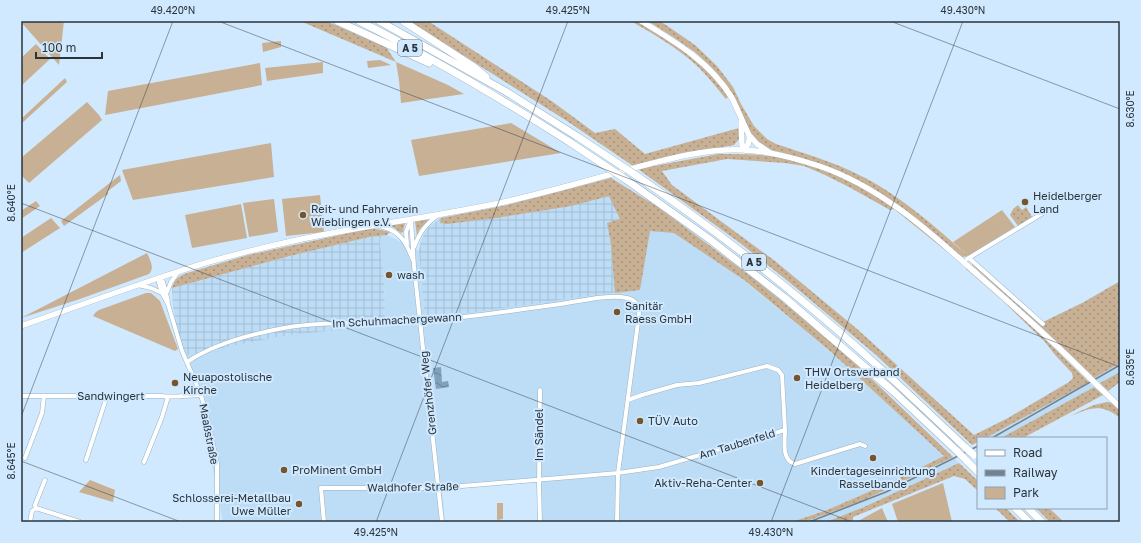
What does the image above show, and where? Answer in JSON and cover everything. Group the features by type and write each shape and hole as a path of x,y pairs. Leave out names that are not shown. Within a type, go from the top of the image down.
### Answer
{"highway":[{"name":"A 5","path":"358,21 461,76 568,141 625,179 708,238 785,298 893,391 977,471"},
{"name":"A 5","path":"379,21 505,92 578,137 634,174 737,249 800,298 893,379 976,457"},
{"name":"A 5","path":"338,22 420,58 445,71 461,76"},
{"path":"405,22 474,68 505,92"},
{"path":"1016,509 1029,522"},
{"path":"1029,509 1042,522"}],"main road":[{"path":"641,21 677,43 708,68 731,98 749,135 757,144 772,154"},
{"path":"740,116 742,128 741,137 744,150"},
{"path":"744,150 748,145 749,135"},
{"path":"728,150 736,146 741,137"},
{"path":"21,326 178,271 282,243 503,202 675,158 728,150 744,150 772,154 830,170 888,201 966,260 1120,407"}],"street":[{"path":"1043,213 966,260 1043,324"},
{"name":"Grenzhöfer Weg","path":"414,247 421,231 438,215"},
{"name":"Grenzhöfer Weg","path":"407,246 406,232 411,219"},
{"name":"Grenzhöfer Weg","path":"411,219 414,263 442,522"},
{"name":"Grenzhöfer Weg","path":"373,225 392,230 401,236 414,263"},
{"path":"138,285 164,293 178,271"},
{"name":"Maaßstraße","path":"159,278 163,282 164,293 187,362 201,395 216,463 217,522"},
{"name":"Im Schuhmachergewann","path":"187,362 206,351 227,343 251,335 284,328 323,324 420,321 485,315 605,298 628,298 635,301 639,307 639,315 628,400"},
{"name":"Am Taubenfeld","path":"618,473 659,467 785,430 782,375 778,370 767,366 699,383 678,384 628,400"},
{"name":"Im Sändel","path":"539,479 540,390"},
{"name":"Sandwingert","path":"21,396 168,397 201,395"},
{"path":"25,458 42,413 44,396"},
{"path":"86,460 108,396"},
{"path":"144,462 162,417 168,397"},
{"path":"617,522 618,473 628,400"},
{"path":"785,430 785,452 787,459 795,464 860,444 865,446"},
{"name":"Waldhofer Straße","path":"324,522 321,488 438,488 618,473"},
{"path":"539,479 540,522"},
{"path":"30,522 32,511 36,508 35,505 44,480"},
{"path":"36,508 80,522"}],"shaded area":[{"path":"611,178 651,205 638,289 425,319 419,251 421,240 426,230 432,224 441,218 503,206"},
{"path":"651,205 830,351 944,456 857,497 827,510 792,522 542,522 540,482 442,490 445,522 223,522 199,394 182,356 289,335 385,321 384,279 380,242 381,236 387,235 419,251 426,319"},
{"path":"381,236 380,242 384,279 385,321 358,328 289,335 182,356 173,307 172,288 290,256 369,237"},
{"path":"1120,363 1120,372 1100,383 1094,378"},
{"path":"1089,382 1094,387 1003,437 988,437"},
{"path":"953,457 959,463 864,507 826,522 804,522 862,501"}],"green space":[{"path":"64,21 59,65 21,22"},
{"path":"300,21 326,21 386,47 396,62"},
{"path":"409,21 428,21 553,102 595,133 615,129 645,154 739,128 739,139 734,145 633,166 567,121"},
{"path":"631,21 638,21 688,54 709,73 728,97 726,99 704,72 688,58"},
{"path":"648,21 659,21 666,25 695,45 717,66 733,87 754,126 767,139 776,144 837,165 886,190 943,233 968,256 962,257 904,210 856,179 822,164 762,146 753,137 713,69 696,53"},
{"path":"281,41 281,47 263,52 262,43"},
{"path":"36,44 50,59 21,86 21,58"},
{"path":"380,60 391,65 368,68 367,61"},
{"path":"323,62 323,73 267,81 265,68"},
{"path":"396,62 448,85 464,94 401,103"},
{"path":"260,63 262,85 105,115 108,91"},
{"path":"65,78 67,82 21,124 21,119"},
{"path":"87,102 102,120 29,183 21,175 21,158"},
{"path":"511,123 561,153 419,176 411,140"},
{"path":"271,143 274,177 133,200 122,170"},
{"path":"718,154 770,156 796,161 845,179 890,205 911,221 951,255 894,209 890,210 849,187 804,166 785,163 727,159 662,171 672,185 775,261 856,328 974,435 1008,418 1069,382 1073,378 1072,373 1045,342 1003,301 966,269 964,264 1010,305 1089,382 988,437 977,437 977,442 972,445 876,355 789,282 740,243 638,169"},
{"path":"120,175 121,181 108,191 108,194 64,226 61,221"},
{"path":"611,178 658,207 753,278 805,320 853,361 953,457 862,501 804,522 792,522 827,510 857,497 944,456 830,351 744,280 674,233 650,231 640,290 615,293 611,244 607,223 620,219 609,196 571,206 496,218 447,224 440,223 441,218 503,206"},
{"name":"Reit- und Fahrverein Wieblingen e.V.","path":"320,195 324,232 286,236 282,199"},
{"path":"274,199 278,232 249,237 243,203"},
{"path":"36,201 40,206 21,219 21,211"},
{"path":"241,204 247,238 192,248 185,215"},
{"path":"1018,205 1022,210 1026,207 1032,217 1018,226 1010,215 1013,209"},
{"path":"1002,210 1015,227 968,256 953,242"},
{"path":"51,218 60,228 21,253 21,238"},
{"path":"427,219 428,221 419,230 417,236 415,221"},
{"path":"405,223 403,232 401,233 393,227 386,226"},
{"path":"367,229 390,232 387,235 369,237 290,256 172,288 177,278 187,273 248,255"},
{"path":"147,253 152,267 149,274 80,299 21,318"},
{"path":"972,263 1043,322 1084,302 1120,281 1120,363 1094,378 1041,327 972,265"},
{"path":"146,293 151,293 160,301 178,349 175,351 93,316 99,310"},
{"path":"1120,372 1120,382 1108,391 1100,383"},
{"path":"1094,387 1103,395 1025,437 1003,437"},
{"path":"1109,402 1120,410 1120,418 1106,410 1094,408 1068,417 1093,406"},
{"path":"959,463 977,480 977,490 965,479 954,476 853,517 853,522 826,522 864,507"},
{"path":"90,480 115,490 113,502 79,492"},
{"path":"943,483 952,522 898,522 892,504"},
{"path":"497,503 503,503 503,519 497,520"},
{"path":"882,508 888,522 858,521"},
{"path":"996,509 1007,509 1020,522 1010,522"},
{"path":"1037,509 1050,509 1064,522 1050,522"}],"water":[{"path":"441,367 442,382 448,381 449,387 436,389 433,368"}],"railway":[{"path":"994,437 1120,365"},
{"path":"809,522 886,492 977,446"}],"place":[{"name":"Heidelberger Land","path":"1025,202"},
{"name":"Reit- und Fahrverein Wieblingen e.V.","path":"303,215"},
{"name":"wash","path":"389,275"},
{"name":"Sanitär Raess GmbH","path":"617,312"},
{"name":"THW Ortsverband Heidelberg","path":"797,378"},
{"name":"Neuapostolische Kirche","path":"175,383"},
{"name":"TÜV Auto","path":"640,421"},
{"name":"Kindertageseinrichtung Rasselbande","path":"873,458"},
{"name":"ProMinent GmbH","path":"284,470"},
{"name":"Aktiv-Reha-Center","path":"760,483"},
{"name":"Schlosserei-Metallbau Uwe Müller","path":"299,504"}]}
